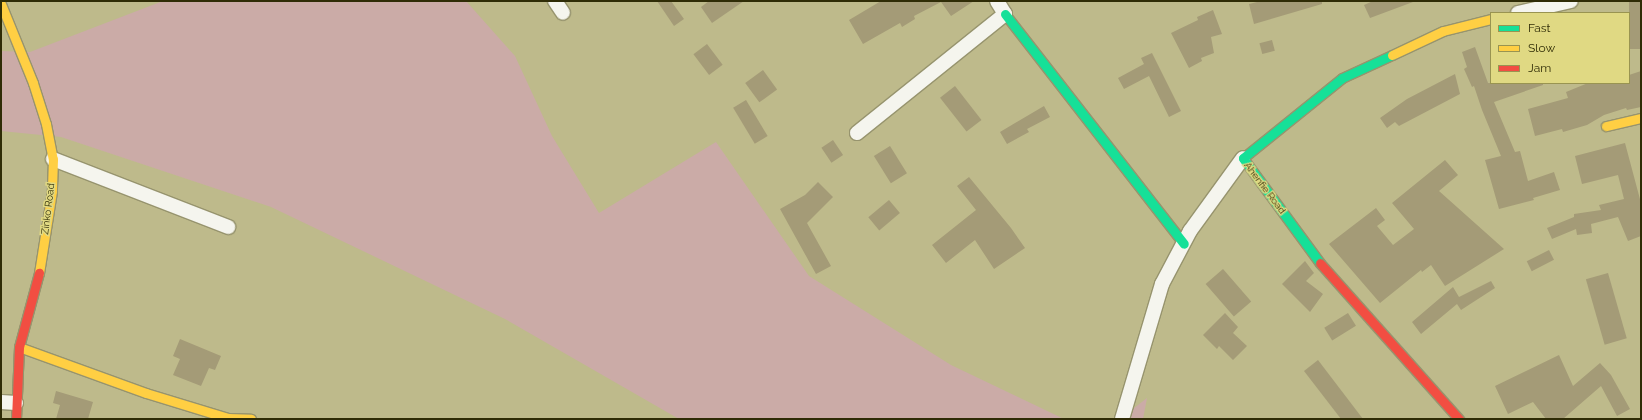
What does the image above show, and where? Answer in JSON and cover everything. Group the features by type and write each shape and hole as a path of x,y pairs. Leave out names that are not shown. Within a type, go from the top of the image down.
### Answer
{"street":[{"path":"555,1 563,13"},
{"path":"997,1 1005,14 1184,244"},
{"path":"1522,12 1571,1"},
{"name":"Zinko Road","path":"1,4 33,83 46,124 53,159 52,191 37,285 19,347 16,419"},
{"path":"857,134 1005,14"},
{"name":"Ahenfie Road","path":"1459,419 1320,264 1242,158 1342,78 1443,31 1490,19"},
{"path":"1606,126 1641,118"},
{"path":"1122,419 1162,284 1190,231 1242,158"},
{"path":"53,159 228,227"},
{"path":"19,347 161,398 228,418 251,419"},
{"path":"1,402 16,403"}],"shaded area":[{"path":"163,1 466,1 515,56 552,136 599,213 716,142 809,276 951,365 1064,419 679,419 505,319 271,207 61,137 1,131 1,51 30,52"},
{"path":"1147,398 1143,419 1120,419"}],"building":[{"path":"657,1 671,1 684,19 674,26"},
{"path":"709,1 744,1 712,23 701,7"},
{"path":"881,1 974,1 951,16 941,2 914,16 915,19 902,27 900,23 863,44 849,20"},
{"path":"1261,1 1322,1 1322,4 1254,24 1249,4"},
{"path":"1373,1 1413,2 1370,18 1364,5"},
{"path":"1629,2 1641,2 1641,49 1630,49"},
{"path":"1213,10 1222,34 1211,37 1214,53 1201,58 1202,61 1189,68 1171,33 1198,20 1197,17"},
{"path":"1272,40 1275,51 1262,54 1259,43"},
{"path":"707,44 723,65 709,75 693,54"},
{"path":"1475,47 1488,83 1490,84 1543,84 1494,102 1515,152 1520,151 1528,181 1554,172 1560,190 1533,198 1534,200 1499,209 1485,160 1501,156 1474,86 1472,87 1464,69 1467,67 1462,52"},
{"path":"1152,53 1181,111 1169,117 1149,76 1124,89 1118,78 1144,64 1141,58"},
{"path":"763,70 777,89 759,102 745,83"},
{"path":"1641,71 1641,107 1627,110 1626,108 1604,115 1587,125 1563,132 1562,129 1535,136 1528,109 1568,98 1566,92 1586,84 1630,84 1630,75"},
{"path":"1455,74 1460,94 1399,126 1395,122 1387,128 1380,118 1407,99"},
{"path":"955,86 981,120 967,132 940,98"},
{"path":"746,100 768,136 755,144 733,108"},
{"path":"1044,106 1050,117 1027,129 1029,132 1007,144 1000,132"},
{"path":"833,140 843,155 831,163 821,148"},
{"path":"1625,143 1641,203 1641,236 1628,241 1618,217 1591,224 1592,233 1577,235 1576,229 1552,239 1547,228 1574,217 1574,214 1601,210 1599,205 1624,199 1618,175 1582,184 1575,156"},
{"path":"890,146 907,173 891,183 874,156"},
{"path":"1445,160 1458,175 1439,191 1504,249 1445,286 1431,265 1422,272 1421,270 1380,303 1329,244 1376,208 1385,220 1377,226 1393,245 1414,229 1392,203"},
{"path":"969,177 1011,228 1025,248 994,269 975,240 946,263 932,245 976,210 957,186"},
{"path":"818,182 833,197 807,223 831,266 816,274 780,209 805,195"},
{"path":"889,200 900,213 879,230 868,217"},
{"path":"1549,250 1554,260 1532,271 1527,261"},
{"path":"1305,261 1314,273 1306,281 1323,294 1310,312 1282,284"},
{"path":"1223,269 1251,301 1234,317 1206,284"},
{"path":"1608,273 1627,338 1605,345 1586,279"},
{"path":"1491,281 1495,288 1461,310 1457,304 1421,334 1412,322 1453,287 1459,297"},
{"path":"1225,313 1238,327 1233,333 1247,346 1233,360 1219,346 1217,349 1203,335"},
{"path":"1348,313 1356,326 1332,341 1324,328"},
{"path":"180,339 221,356 215,370 209,368 201,386 173,375 180,359 173,356"},
{"path":"1559,355 1573,386 1600,363 1611,375 1630,409 1617,416 1601,386 1563,419 1546,419 1533,402 1508,414 1495,386"},
{"path":"1318,360 1363,419 1341,419 1304,371"},
{"path":"56,391 93,402 88,419 56,419 60,405 53,403"}],"traffic: fast":[{"path":"1005,14 1184,244"},
{"path":"1320,263 1243,158 1342,78 1392,55"}],"traffic: slow":[{"path":"1,4 33,83 46,124 53,159 52,191 39,273"},
{"path":"1392,55 1443,31 1490,19"},
{"path":"1606,126 1641,118"},
{"path":"19,347 146,393 228,418 251,419"}],"traffic: jam":[{"path":"1320,263 1459,419"},
{"path":"16,419 19,347 39,273"}]}
